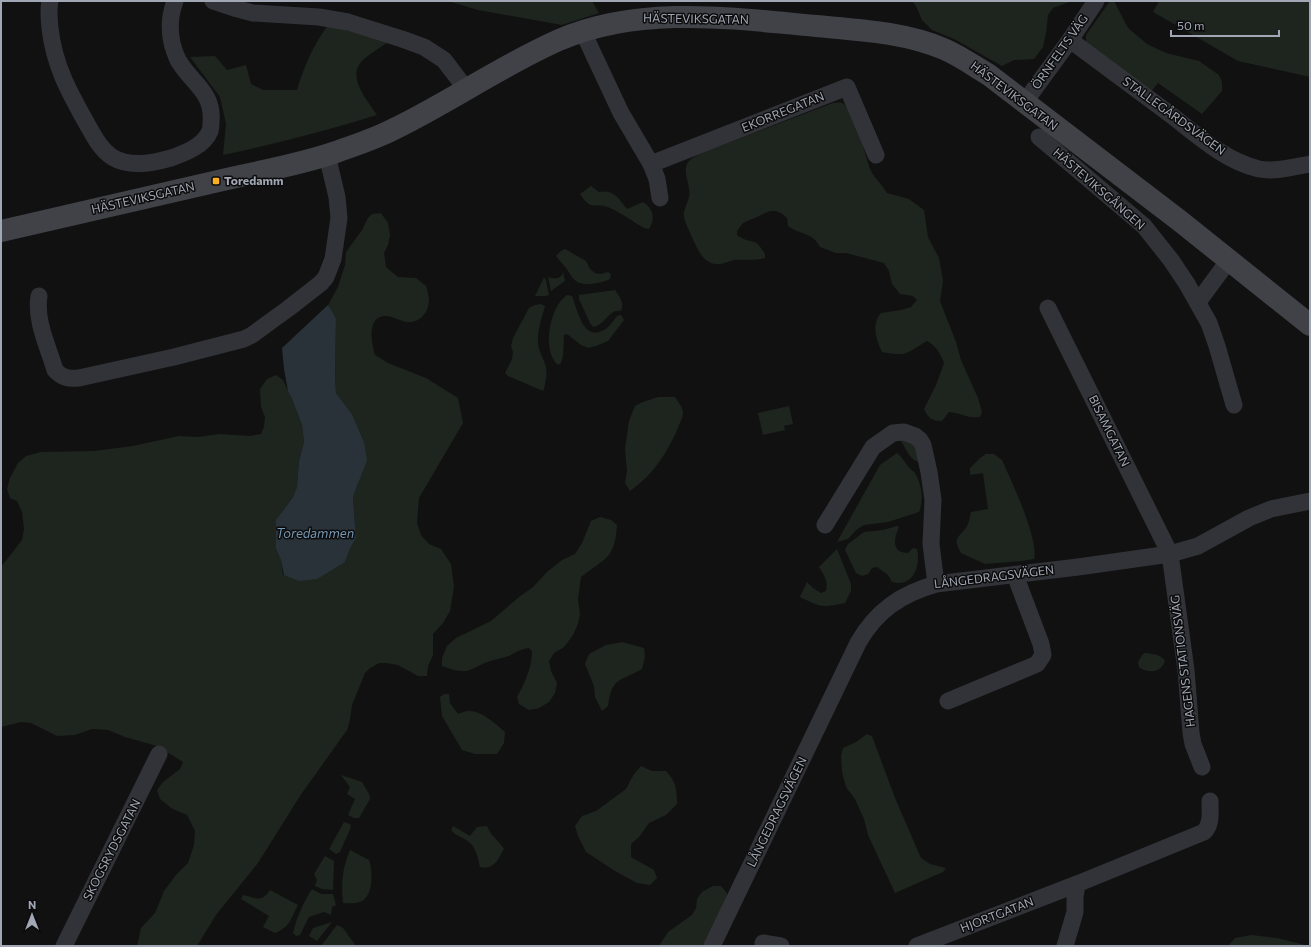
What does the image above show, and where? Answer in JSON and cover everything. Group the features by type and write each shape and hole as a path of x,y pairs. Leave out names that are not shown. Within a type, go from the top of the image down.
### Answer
{"street":[{"path":"50,1 48,11 53,51 63,80 101,149 113,158 131,164 155,162 178,156 192,149 204,140 210,130 212,115 209,101 178,59 169,31 171,12 175,1"},
{"path":"214,1 252,12 319,17 348,22 402,39 424,47 444,60 466,89"},
{"name":"ÖRNFELTS VÄG","path":"1024,103 1070,40 1096,1"},
{"name":"HÄSTEVIKSGATAN","path":"1,231 327,155 393,130 466,89 559,40 612,24 637,19 662,17 695,17 790,23 869,31 900,36 943,48 967,60 989,75 1180,221 1310,325"},
{"path":"583,32 621,113 651,164 660,198"},
{"name":"STALLEGÅRDSVÄGEN","path":"1070,40 1214,147 1230,157 1260,169 1280,169 1310,164"},
{"name":"EKORREGATAN","path":"651,164 847,87 876,155"},
{"name":"HÄSTEVIKSGÅNGEN","path":"1039,137 1144,226 1171,260 1198,302 1209,323 1234,405"},
{"path":"39,296 38,307 40,323 55,370 59,375 65,378 79,378 174,357 244,339 252,335 288,308 321,283 326,277 333,259 338,218 337,197 327,155"},
{"path":"1198,302 1229,260"},
{"name":"BISAMGATAN","path":"1048,308 1170,554"},
{"path":"825,525 873,447 893,433 904,432 915,436 923,445 933,500 931,544 936,584"},
{"name":"LÅNGEDRAGSVÄGEN","path":"712,946 865,630 890,604 920,588 936,584 1170,554 1198,546 1249,518 1271,509 1310,501"},
{"name":"HAGENS STATIONSVÄG","path":"1170,554 1186,670 1191,733 1193,744 1202,767"},
{"path":"948,701 1037,664 1043,655 1041,644 1015,575"},
{"name":"SKOGSRYDSGATAN","path":"64,946 159,754"},
{"path":"1066,946 1075,912 1077,884 1204,832 1209,824 1211,815 1210,801"},
{"name":"HJORTGATAN","path":"917,946 1077,884"},
{"path":"763,943 781,946"}],"shaded area":[{"path":"448,1 592,1 599,13 562,25 478,10"},
{"path":"912,1 1072,1 1053,8 1048,15 1043,47 1034,59 1014,60 1002,66 954,39 932,30 922,20 916,6"},
{"path":"1110,1 1114,1 1128,28 1147,44 1166,53 1199,61 1219,75 1222,82 1222,91 1202,114 1158,83 1149,94 1086,42 1086,35"},
{"path":"1159,1 1310,1 1310,77 1238,61 1153,12"},
{"path":"328,25 388,42 362,61 356,74 360,89 377,115 300,137 223,155 226,124 220,97 190,57 215,56 227,70 246,65 251,84 263,90 297,90 310,56"},
{"path":"833,103 842,103 847,107 855,123 871,171 887,193 909,199 924,210 928,237 939,258 943,281 940,301 956,342 961,360 978,398 982,412 980,417 972,417 949,412 942,421 939,421 933,420 927,415 924,409 936,385 944,363 938,350 927,341 902,354 882,352 875,327 878,317 881,313 911,307 917,300 913,296 900,294 892,284 889,271 884,263 846,253 836,253 820,247 810,236 788,226 787,218 776,211 770,211 743,223 737,231 737,235 758,245 765,254 765,258 753,260 734,260 718,264 711,263 703,257 695,244 684,218 684,210 689,197 686,167 691,159 704,152"},
{"path":"591,186 599,192 604,191 612,193 627,209 643,202 646,204 651,211 653,218 649,229 644,228 610,208 591,205 588,203 580,194"},
{"path":"381,213 388,223 390,235 388,245 384,253 386,267 398,277 416,278 426,286 429,301 425,313 416,321 407,322 393,317 384,316 375,321 372,326 372,338 375,355 388,363 426,378 458,398 463,423 419,498 417,523 421,535 429,544 441,549 451,564 454,587 450,611 443,623 433,634 433,655 428,666 427,676 418,676 398,665 386,663 379,663 365,673 352,705 347,730 300,796 258,863 216,915 197,946 137,946 141,928 155,913 164,891 176,875 188,863 194,845 195,831 187,815 171,808 160,799 157,790 163,782 180,769 183,762 157,746 125,737 108,730 92,729 75,735 57,736 31,723 21,722 1,727 1,567 22,540 24,529 22,512 17,501 10,498 7,489 10,478 18,463 26,456 41,452 94,451 133,446 179,436 198,437 220,434 250,436 261,434 264,427 265,417 261,407 260,389 267,379 276,375 283,380 292,399 302,425 304,442 299,461 297,487 293,497 281,513 276,549 281,560 283,575 345,562 356,538 353,497 359,482 364,442 352,414 336,393 336,318 328,305 338,287 345,265 346,252 362,230 368,218 372,214"},
{"path":"565,249 586,261 590,269 595,273 601,274 608,272 611,274 610,279 598,283 588,284 579,283 576,281 556,256"},
{"path":"563,272 565,281 551,291 548,277 559,278"},
{"path":"544,277 549,295 535,296"},
{"path":"615,290 622,302 621,311 613,312 597,326 593,327 579,299 579,295"},
{"path":"567,295 572,296 578,314 584,326 588,330 599,332 604,330 617,316 621,315 624,320 608,341 588,348 581,345 567,334 564,335 563,356 561,363 558,365 553,358 550,349 550,328 556,308"},
{"path":"541,304 545,306 539,329 538,343 547,373 543,391 508,376 505,373 512,359 513,352 511,346 513,338 529,308"},
{"path":"658,397 675,397 682,409 682,417 674,437 664,455 646,478 630,491 625,483 627,471 625,449 629,421 635,406"},
{"path":"789,406 793,424 784,426 785,430 763,435 758,413"},
{"path":"901,439 914,443 921,462 914,460 911,457"},
{"path":"897,453 914,472 919,481 922,497 919,512 888,522 864,525 856,530 848,539 837,542 880,465"},
{"path":"986,454 994,454 1002,460 1028,524 1032,538 1034,559 985,564 961,553 957,544 957,539 966,528 971,512 988,509 983,473 970,475 970,468"},
{"path":"600,517 611,520 617,525 614,545 607,557 581,577 578,599 580,614 578,624 573,635 564,647 554,653 549,661 551,671 557,683 555,693 549,702 539,708 529,710 519,704 517,697 531,663 532,651 529,648 509,656 490,661 467,671 458,671 442,666 442,658 447,646 456,638 491,621 533,587 547,572 562,560 575,554 582,543 591,521"},
{"path":"897,526 899,527 895,540 896,548 908,553 913,548 917,549 918,562 914,574 910,579 899,583 892,582 888,575 877,567 872,568 868,574 862,576 856,573 845,550 848,544 864,532 883,530"},
{"path":"837,549 851,584 851,591 845,603 831,606 821,606 800,597 807,582 821,593 826,591 826,579 819,567"},
{"path":"622,642 644,648 645,657 642,669 622,679 614,685 608,706 602,711 595,697 594,686 585,664 589,654 606,645"},
{"path":"1145,653 1161,657 1165,661 1161,668 1154,671 1146,671 1139,667 1138,662"},
{"path":"444,694 449,694 450,703 458,714 473,711 488,718 505,732 504,743 497,754 475,754 462,750 442,716 440,697"},
{"path":"867,734 872,736 895,798 921,858 930,864 946,868 943,872 895,893 868,835 864,819 855,799 846,787 842,772 841,756 843,748 856,742"},
{"path":"641,766 652,771 666,771 674,782 677,794 677,804 666,815 649,823 639,837 631,844 631,857 654,870 657,878 650,885 637,883 586,852 575,826 582,816 596,811 626,789 634,774"},
{"path":"341,775 362,782 369,794 370,799 359,818 354,818 348,815 355,799 347,794 350,787"},
{"path":"344,822 350,824 351,827 340,852 336,854 329,849"},
{"path":"453,826 470,836 477,827 487,826 504,849 495,863 489,867 480,867 473,846 471,843 451,830"},
{"path":"350,850 369,860 372,877 370,890 364,900 356,903 343,903 343,876"},
{"path":"325,856 334,861 333,890 322,889 315,886 317,880 314,874"},
{"path":"713,886 721,886 727,893 727,900 706,946 659,946 668,932 692,915 696,908 697,899 702,892"},
{"path":"312,889 321,894 333,894 336,905 332,907 331,915 324,912 309,917 300,935 296,936 293,933 296,921"},
{"path":"270,890 298,905 287,925 275,933 263,927 269,916 241,899 243,895 261,898 264,897"},
{"path":"332,922 317,941 309,936 313,928"},
{"path":"337,925 343,928 356,946 321,946"},
{"path":"1252,935 1277,938 1309,946 1228,946 1235,938"}],"water":[{"name":"Toredammen","path":"328,305 336,318 336,393 352,414 364,442 367,460 353,497 356,538 345,562 317,579 299,581 284,575 281,560 276,549 276,520 293,497 297,487 299,461 304,442 302,425 288,391 282,348"}],"place":[{"name":"Toredamm","path":"216,181"}]}
